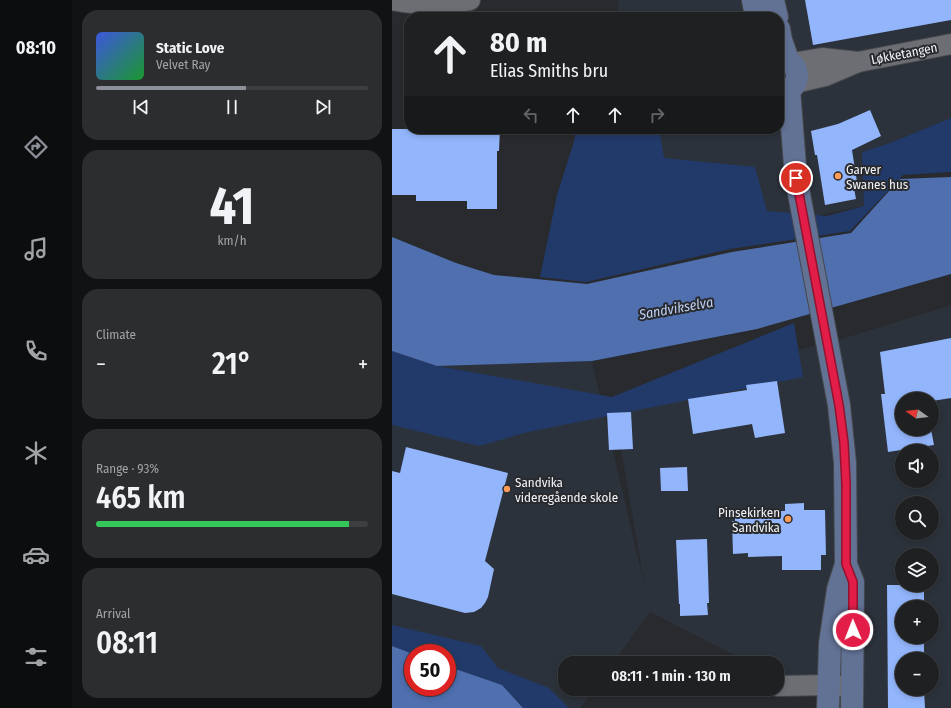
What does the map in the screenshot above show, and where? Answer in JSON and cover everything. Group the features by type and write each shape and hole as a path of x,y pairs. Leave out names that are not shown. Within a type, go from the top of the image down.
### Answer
{"main road":[{"path":"752,0 755,12"},
{"path":"774,0 776,12"},
{"path":"784,57 787,74 796,178 831,362 844,443 846,484 846,564 838,589 832,627 830,643 828,708"},
{"path":"780,134 796,178"},
{"path":"846,564 853,582 852,708"}],"street":[{"path":"392,0 431,5 455,4 470,0"},
{"name":"Løkketangen","path":"787,74 825,76 858,62 951,44"},
{"path":"784,686 829,685 852,687"}],"shaded area":[{"path":"618,0 951,0 951,118 890,143 862,152 864,206 830,213 632,269 625,134 784,134 784,12 619,12"},
{"path":"951,118 951,172 903,175 850,231 730,249 586,282 540,277 557,195 575,138 575,134 660,134 664,158 755,167 767,211 827,216 864,206 862,152 890,143"},
{"path":"951,305 951,708 838,708 784,681 784,656 736,656 650,612 618,656 558,656 558,696 589,696 580,708 523,708 502,685 456,669 456,644 404,644 404,651 392,646 392,351 437,366 592,361 645,588 612,397 845,338"},
{"path":"794,323 803,377 528,432 479,446 392,425 392,351 437,366 612,397"},
{"path":"392,625 481,646 498,668 549,688 569,708 523,708 502,685 456,669 456,644 404,644 404,651 392,646"}],"water":[{"name":"Sandvikselva","path":"951,177 951,274 757,329 592,361 437,366 392,351 392,237 456,263 494,275 587,284 732,252 851,233 900,179"},
{"path":"392,646 404,651 404,696 456,696 456,669 502,685 523,708 392,708"}],"building":[{"path":"805,0 951,0 951,20 813,45"},
{"path":"870,110 881,136 852,150 857,182 853,183 856,199 825,205 817,155 815,155 811,131 838,124"},
{"path":"392,129 404,129 404,134 500,134 499,151 497,151 497,209 467,209 467,201 416,201 416,195 392,195"},
{"path":"951,338 951,398 939,400 939,392 895,392 895,436 932,436 934,444 895,444 895,451 888,452 881,394 885,394 880,352"},
{"path":"777,381 785,433 755,438 752,424 693,434 688,399 747,390 746,385"},
{"path":"631,412 633,449 609,450 607,413"},
{"path":"406,447 508,473 485,561 494,569 488,597 481,608 474,612 465,613 392,594 392,471 400,473"},
{"path":"687,467 688,491 661,491 660,468"},
{"path":"804,503 804,510 825,510 826,555 821,555 821,570 782,570 782,556 748,557 748,553 733,554 732,521 735,521 735,514 747,514 747,511 785,511 785,504"},
{"path":"707,539 708,615 680,616 676,540"},
{"path":"887,585 895,585 895,592 924,592 924,600 895,600 895,644 924,644 924,652 895,652 895,696 924,696 925,708 888,708"}],"place":[{"name":"Garver Swanes hus","path":"838,176"},
{"name":"Sandvika videregående skole","path":"507,489"},
{"name":"Pinsekirken Sandvika","path":"788,519"}],"route":[{"path":"796,178 839,405 844,443 846,484 846,564 853,582 853,630"}]}
